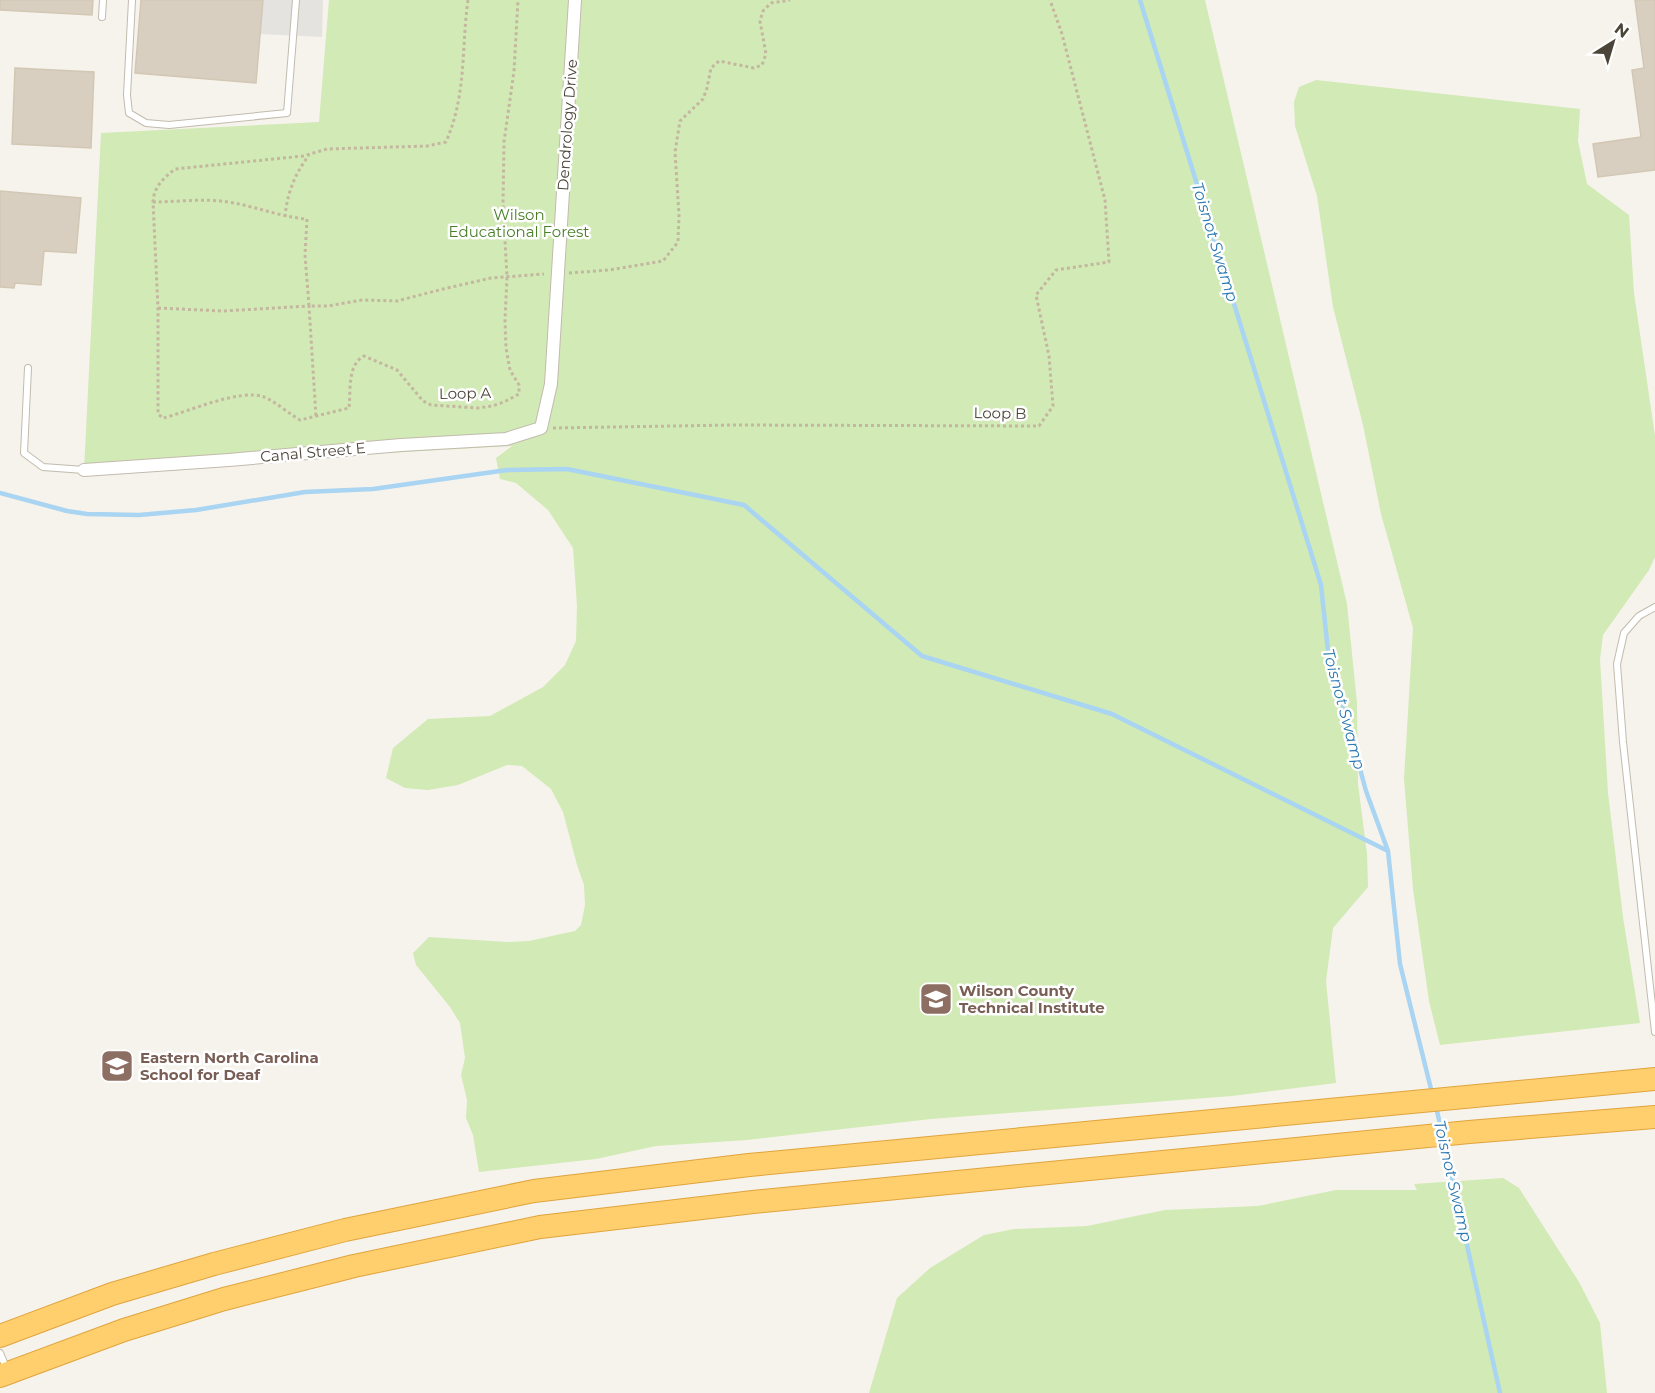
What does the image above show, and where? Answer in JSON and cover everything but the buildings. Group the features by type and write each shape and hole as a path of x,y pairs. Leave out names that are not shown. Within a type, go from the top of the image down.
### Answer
{"highway":[{"path":"0,1336 112,1294 214,1264 345,1230 534,1191 749,1165 1289,1116 1462,1096 1655,1079"},
{"path":"3,1367 224,1299 354,1266 540,1227 753,1202 1469,1132 1655,1117"}],"street":[{"name":"Dendrology Drive","path":"541,428 550,384 575,0"},
{"name":"Canal Street E","path":"84,470 229,460 401,444 506,439 541,428"}],"lane":[{"path":"102,17 103,0"},
{"path":"132,0 127,95 129,112 146,123 169,125 287,113 296,0"},
{"path":"28,368 24,453 43,467 84,470"},
{"path":"1655,607 1639,616 1624,633 1617,664 1623,742 1655,1032"}],"path":[{"name":"Loop A","path":"468,0 462,79 456,119 446,142 427,146 327,149 310,154 175,169 161,180 153,192 153,202 158,308 158,414 163,418 233,397 264,396 300,420 349,408 352,370 356,360 364,356 397,370 423,401 432,405 478,408 504,402 519,394 519,386 510,370 506,348 507,277 503,204 504,142 514,71 518,0"},
{"path":"158,308 223,311 328,306 362,300 396,301 507,277 609,270 663,261 678,242 679,215 675,152 680,121 703,99 711,68 719,61 754,68 762,65 766,54 760,21 763,11 771,3 790,0"},
{"name":"Loop B","path":"541,428 755,425 1039,426 1053,406 1049,356 1036,295 1056,270 1109,262 1105,200 1062,34 1050,0"},
{"path":"285,217 296,173 310,154"},
{"path":"153,202 226,201 264,209 285,217 307,219 305,255 316,417"}],"green space":[{"name":"Wilson Educational Forest","path":"329,0 1205,0 1347,604 1357,703 1358,784 1367,854 1368,887 1333,928 1326,981 1336,1083 1232,1096 931,1119 747,1140 656,1146 596,1159 479,1172 473,1135 466,1118 467,1100 461,1075 465,1058 460,1023 416,965 413,953 429,937 507,942 529,941 575,931 581,925 585,905 584,885 563,812 551,789 522,766 507,765 458,785 428,790 405,788 386,778 393,748 428,719 490,716 543,687 565,665 576,641 577,606 573,548 548,510 516,483 500,479 496,458 512,446 84,470 101,133 319,122"},
{"path":"1316,80 1580,109 1578,141 1587,184 1629,215 1634,293 1655,436 1655,557 1649,570 1603,635 1600,659 1608,793 1623,917 1640,1023 1440,1045 1429,1001 1413,889 1404,779 1413,628 1381,514 1363,425 1333,307 1317,196 1295,126 1294,102 1299,87"},
{"path":"1503,1178 1519,1188 1579,1282 1600,1323 1607,1393 869,1393 897,1298 930,1268 984,1235 1014,1229 1087,1226 1165,1210 1258,1206 1336,1190 1417,1190 1414,1184"}],"shaded area":[{"path":"263,0 323,0 322,37 260,34"}],"waterway":[{"name":"Toisnot Swamp","path":"1140,0 1321,585 1328,651 1366,791 1388,851 1400,964 1432,1093"},
{"path":"0,493 67,511 87,514 139,515 196,510 305,492 373,489 507,470 567,469 744,505 922,656 1112,714 1388,851"},
{"name":"Toisnot Swamp","path":"1436,1107 1441,1128"},
{"name":"Toisnot Swamp","path":"1444,1142 1500,1393"}],"place":[{"name":"Wilson County Technical Institute","path":"936,999"},
{"name":"Eastern North Carolina School for Deaf","path":"117,1066"}]}
